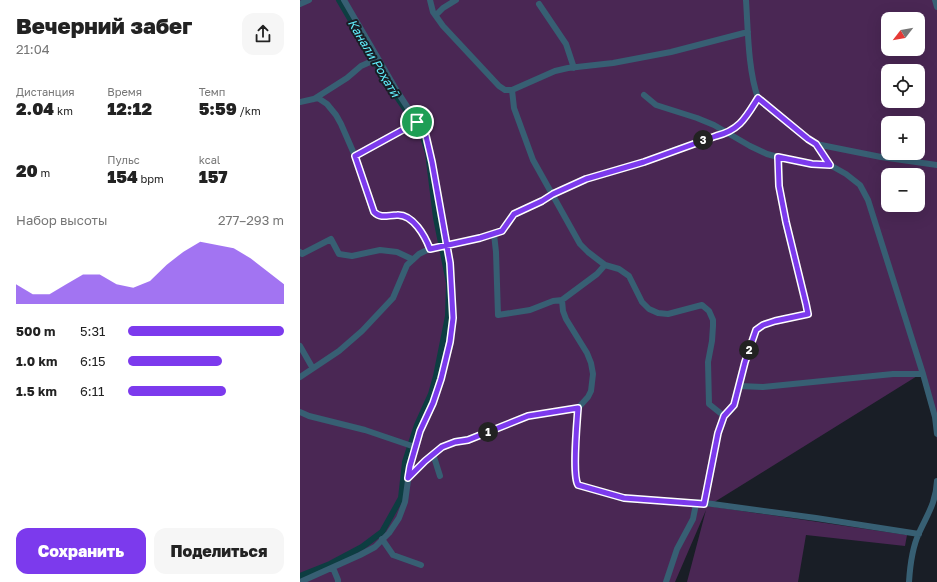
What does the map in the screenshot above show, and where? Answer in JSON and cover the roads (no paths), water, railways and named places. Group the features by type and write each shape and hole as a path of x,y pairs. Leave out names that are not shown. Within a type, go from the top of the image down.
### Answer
{"street":[{"path":"300,4 309,0"},
{"path":"300,582 333,568 375,547 389,533 399,518 405,502 411,447 435,397 441,379 450,342 453,318 450,263 445,246 426,136 414,123 396,91 374,60 344,0"},
{"path":"430,0 436,15 443,26 499,86 505,90 512,90 554,71 612,63 671,52 748,32"},
{"path":"436,15 443,8 456,0"},
{"path":"746,0 748,32 755,89 758,98 816,144 881,157 937,165"},
{"path":"935,0 937,7"},
{"path":"539,4 566,44 574,68"},
{"path":"300,102 314,98 347,78 361,66 374,60"},
{"path":"512,90 514,108 533,160 580,244 605,265 619,269 629,276 642,302 649,309 658,313 668,314 696,306 705,306 712,320 712,341 708,362 709,404 724,416"},
{"path":"644,95 656,105 698,118 714,125 767,154 812,164 830,165 846,174 860,185 868,200 923,374 935,417 937,434"},
{"path":"314,98 318,98 327,104 336,115 355,156 374,212 377,215 382,216 407,216 414,223 431,249"},
{"path":"300,377 312,367 339,351 362,331 393,298 407,264 419,254 431,249 502,231 514,214 586,179 644,162 696,142 727,133 744,120 758,98"},
{"path":"355,156 414,123"},
{"path":"816,144 830,165"},
{"path":"704,504 718,433 724,416 734,405 745,362 756,330 775,321 808,314 779,186 778,157"},
{"path":"494,234 498,315 530,310 553,301 562,300 597,274 605,265"},
{"path":"301,254 331,238 339,254 352,256 380,250 397,252 412,260"},
{"path":"408,478 442,447 455,442 468,440 528,416 578,408 588,397 591,391 593,374 591,363 587,353 566,319 562,300"},
{"path":"300,346 312,367"},
{"path":"739,386 763,387 892,374 923,374"},
{"path":"578,408 576,459 576,482 578,485 624,498 704,504 816,518 919,534"},
{"path":"300,412 315,418 365,430 411,447"},
{"path":"433,454 440,476"},
{"path":"909,582 913,549 934,502 937,481"},
{"path":"666,582 677,549 694,519 696,504"},
{"path":"382,539 393,555 403,560 421,565"},
{"path":"333,568 338,582"}],"waterway":[{"name":"Канали Роҳатӣ","path":"339,0 388,84 408,113"},
{"name":"Канали Роҳатӣ","path":"300,576 330,564 362,547 382,532 401,498 405,462 417,425 431,394 436,376 448,316 449,283 436,218 428,153 423,137 416,126"}]}
